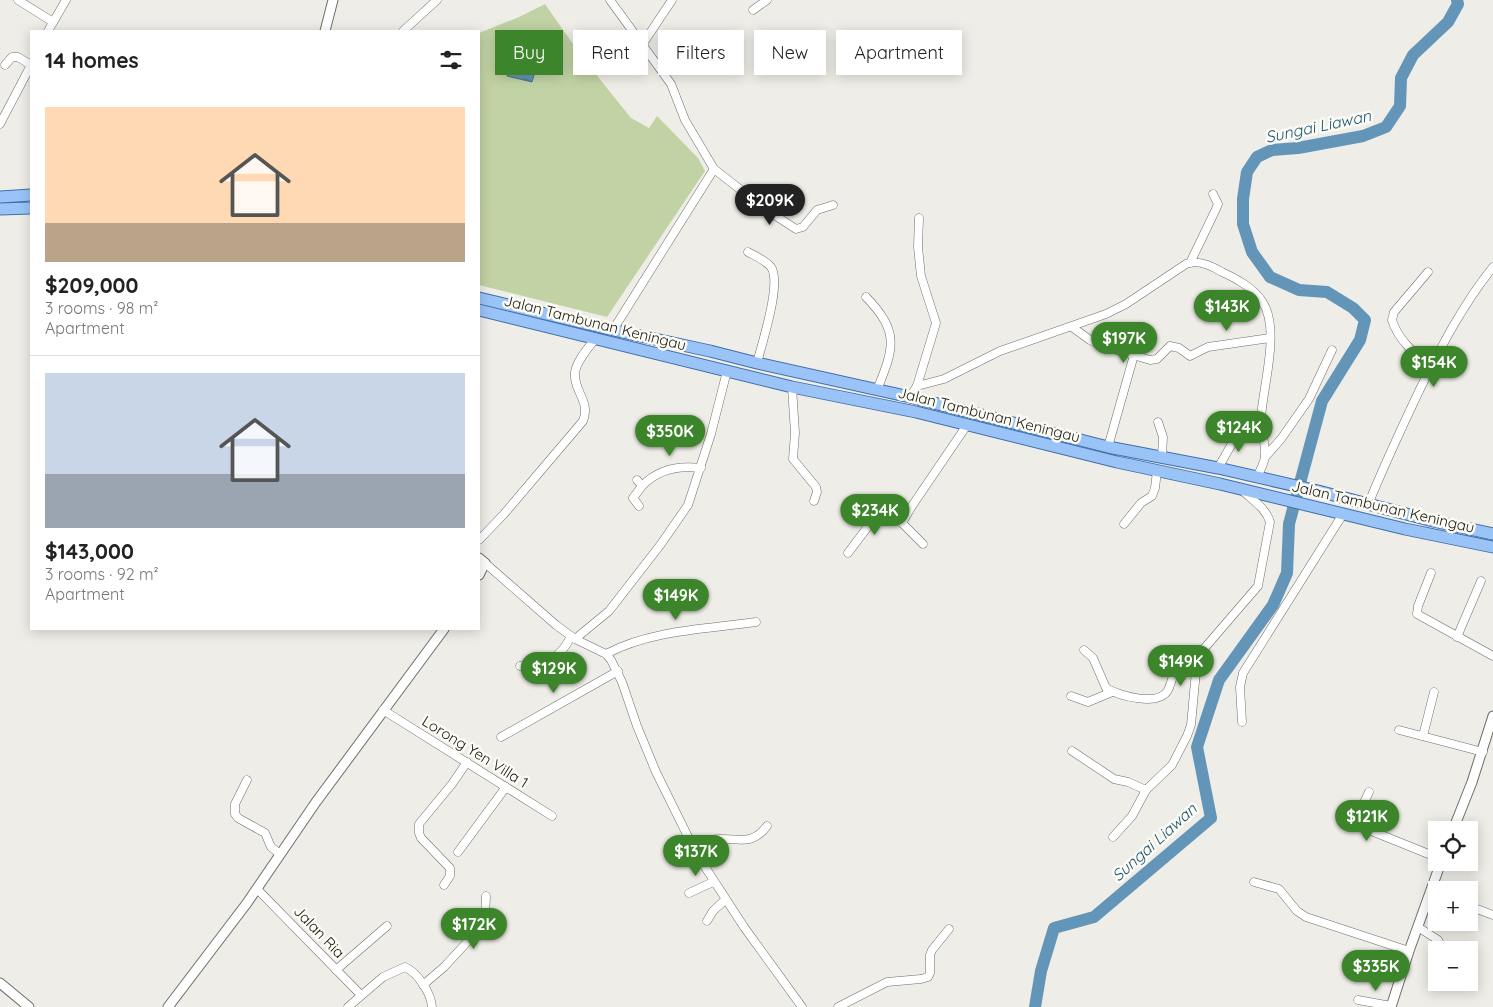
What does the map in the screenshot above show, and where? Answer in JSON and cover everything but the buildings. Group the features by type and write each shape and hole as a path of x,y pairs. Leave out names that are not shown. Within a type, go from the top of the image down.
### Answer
{"main road":[{"path":"0,197 30,195"},
{"path":"0,209 30,208"},
{"name":"Jalan Tambunan Keningau","path":"480,298 910,397 1108,447 1218,468 1318,491 1432,521 1493,534"},
{"name":"Jalan Tambunan Keningau","path":"480,310 792,387 879,404 1277,497 1405,529 1493,548"},
{"path":"1165,458 1216,476 1225,485"}],"street":[{"path":"18,0 53,22"},
{"path":"49,30 66,0"},
{"path":"325,30 333,0"},
{"path":"404,30 437,0"},
{"path":"610,0 631,30"},
{"path":"648,36 672,0"},
{"path":"754,10 767,0"},
{"path":"648,53 670,84 685,120 714,169 768,211 796,229 803,227 817,210 833,204"},
{"path":"5,65 12,57 18,57 30,64"},
{"path":"0,124 3,113 30,67"},
{"path":"613,330 714,169"},
{"path":"917,386 944,379 1000,351 1119,308 1190,262 1218,204 1213,194"},
{"path":"910,397 917,386 936,323 921,276 918,247 919,218"},
{"path":"748,252 770,267 774,274 775,283 757,363"},
{"path":"1190,262 1215,268 1241,282 1251,289 1263,302 1270,338 1261,418 1265,457"},
{"path":"1368,505 1386,460 1431,367 1461,312 1493,268"},
{"path":"1428,272 1394,312 1392,320 1394,328 1407,346 1431,367"},
{"path":"866,297 884,319 892,345 888,365 877,390"},
{"path":"1072,326 1090,340 1103,346 1154,360 1170,346 1179,348 1190,356 1208,347 1270,338"},
{"path":"480,539 504,514 583,421 586,408 575,373 578,364 596,338"},
{"path":"1257,477 1265,457 1281,439 1308,400 1332,350"},
{"path":"1108,447 1134,355"},
{"path":"520,666 530,668 551,659 566,647 573,637 609,611 681,518 692,495 701,468 727,371"},
{"path":"792,387 795,433 794,459 816,487 817,492 814,501"},
{"path":"1158,422 1163,437 1165,458"},
{"path":"902,523 967,425"},
{"path":"1218,468 1241,428"},
{"path":"640,506 633,498 639,483 666,469 684,466 701,468"},
{"path":"1124,524 1141,503 1152,496 1157,470"},
{"path":"1113,837 1132,816 1146,790 1172,765 1191,725 1196,665 1203,649 1251,594 1259,582 1270,522 1262,508 1240,489"},
{"path":"848,553 879,512 884,512 902,523 923,544"},
{"path":"1242,722 1240,687 1243,673 1343,514"},
{"path":"482,560 535,608 573,637 606,654 618,671 646,751 691,844 713,882 802,1007"},
{"path":"1431,573 1416,610 1417,614 1493,656"},
{"path":"1457,637 1481,581"},
{"path":"606,654 629,643 654,636 756,622"},
{"path":"168,1007 257,889 316,802 443,630"},
{"path":"1084,650 1093,658 1106,688 1112,692 1150,700 1161,697 1167,692 1182,656 1203,649"},
{"path":"501,737 618,671"},
{"path":"1071,696 1088,702 1112,692"},
{"path":"1423,736 1434,692"},
{"name":"Lorong Yen Villa 1","path":"384,710 552,816"},
{"path":"1457,821 1493,719"},
{"path":"1399,730 1482,752"},
{"path":"1072,751 1114,778 1135,784 1146,790"},
{"path":"444,885 450,876 450,868 422,838 419,833 419,824 452,784 467,762"},
{"path":"247,780 235,804 235,814 238,818 265,833 271,847 280,854"},
{"path":"458,852 506,787"},
{"path":"1369,792 1356,823 1364,830 1428,854"},
{"path":"691,844 719,839 752,839 757,837 767,826"},
{"path":"689,893 713,882"},
{"path":"1254,882 1279,889 1297,911 1306,917 1409,951"},
{"name":"Jalan Ria","path":"257,889 360,995"},
{"path":"423,985 444,967 481,927 486,917 486,896"},
{"path":"707,921 713,911 726,900"},
{"path":"1358,1000 1391,1006 1409,951 1428,904"},
{"path":"1478,909 1493,915"},
{"path":"336,970 387,926"},
{"path":"1418,927 1438,941"},
{"path":"838,1007 887,982 928,977 932,950 949,929"},
{"path":"348,1007 383,977 403,967 408,968 423,985 430,996 432,1007"},
{"path":"0,983 29,1007"}],"green space":[{"path":"545,4 573,44 573,75 596,75 631,118 649,128 657,116 698,158 705,171 607,317 480,285 480,33"}],"water":[{"path":"507,75 534,75 532,82"}],"waterway":[{"name":"Sungai Liawan","path":"1035,1007 1041,971 1054,928 1094,917 1211,818 1197,747 1219,680 1273,605 1287,573 1289,524 1322,401 1360,340 1365,320 1353,308 1327,292 1299,290 1270,277 1252,252 1243,224 1243,199 1247,172 1257,157 1272,150 1298,148 1363,136 1386,127 1400,106 1401,78 1413,55 1448,22 1458,4 1457,0"}]}
